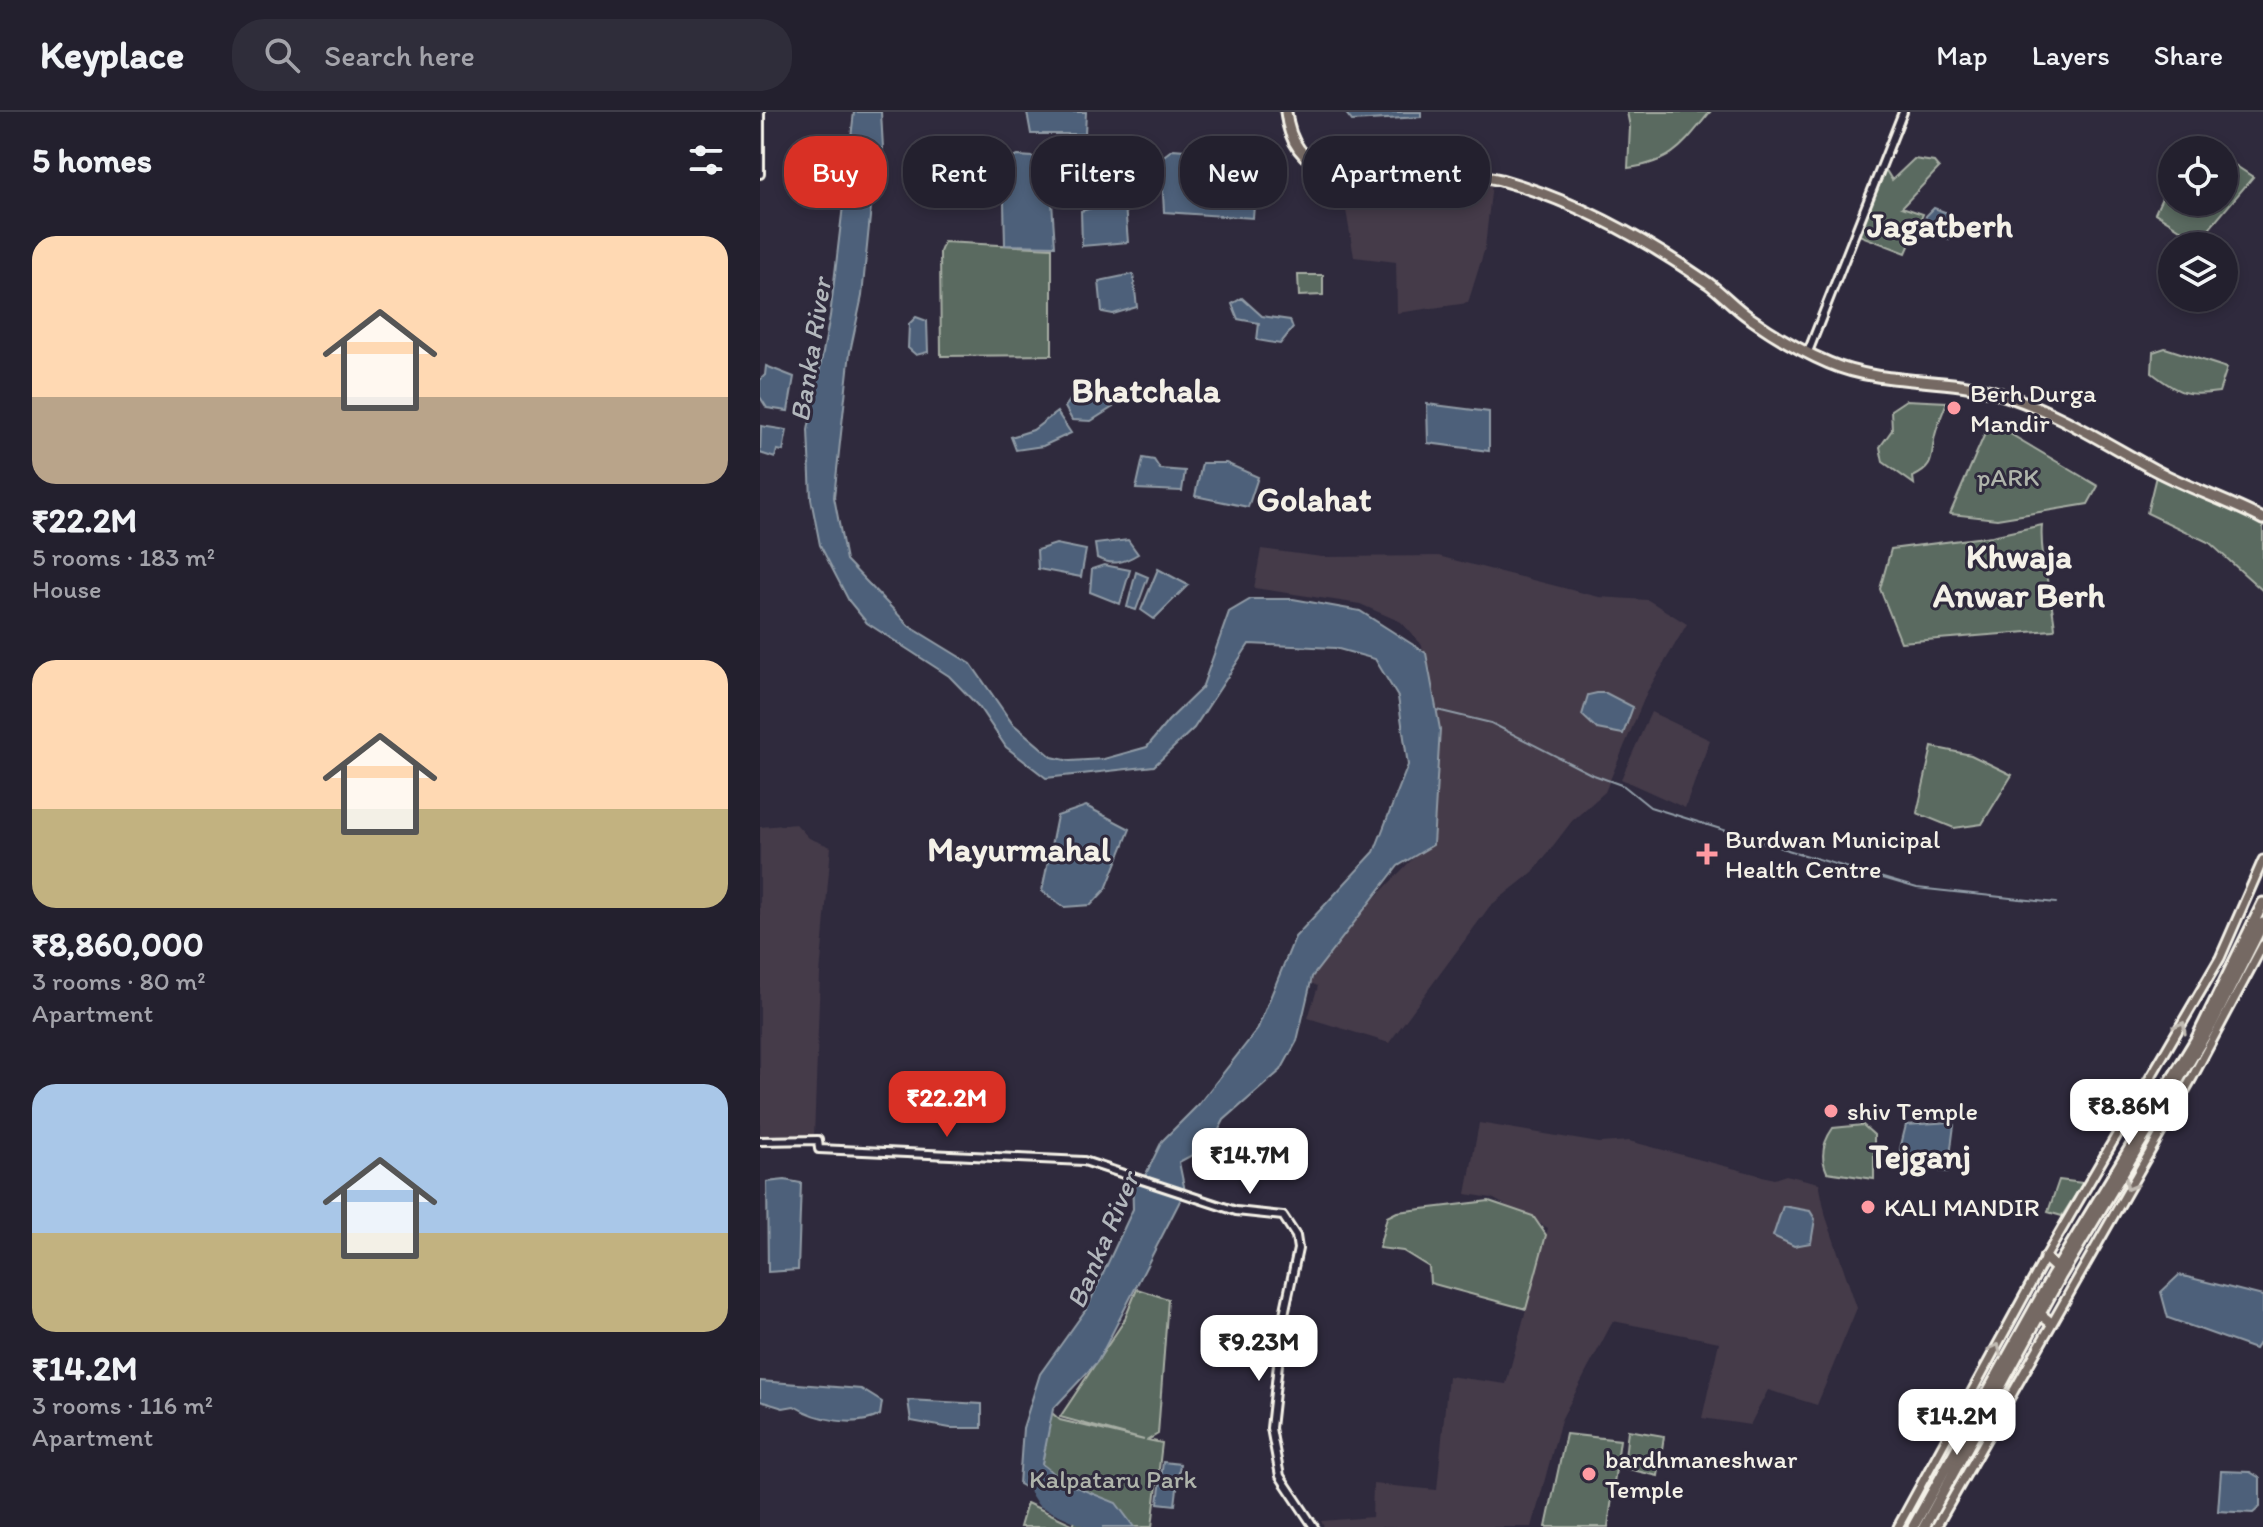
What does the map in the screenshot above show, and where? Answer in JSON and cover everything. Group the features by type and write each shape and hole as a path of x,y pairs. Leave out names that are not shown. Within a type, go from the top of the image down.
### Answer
{"highway":[{"path":"1286,112 1292,143 1313,164 1354,174 1474,174 1542,193 1590,214 1696,275 1752,320 1808,352 1846,369 1986,389 2014,398 2076,426 2157,471 2263,519"},
{"path":"1913,1527 2057,1269 2197,1038 2263,903"},
{"path":"1924,1527 2040,1314 2198,1049 2263,923"},
{"path":"2045,1258 2057,1269"},
{"path":"2040,1314 2050,1322"}],"main road":[{"path":"1898,1527 2045,1258 2220,958 2263,860"},
{"path":"1936,1527 2050,1322 2192,1078 2263,945"}],"street":[{"path":"760,112 760,174"},
{"path":"1808,352 1903,112"},
{"path":"760,1141 818,1140 819,1149 865,1152 1065,1159 1132,1174 1236,1211 1283,1216 1296,1236 1298,1249 1283,1319 1271,1406 1271,1428 1280,1476 1314,1527"}],"shaded area":[{"path":"1346,208 1489,208 1485,248 1468,303 1397,313 1396,262 1354,257"},
{"path":"1261,549 1322,557 1438,556 1599,597 1648,600 1687,624 1647,692 1605,792 1572,821 1533,872 1490,906 1389,1043 1308,1018 1318,986 1310,983 1319,956 1422,849 1431,670 1421,644 1401,622 1360,604 1254,588"},
{"path":"1651,712 1710,740 1685,808 1621,779"},
{"path":"796,824 809,838 831,847 820,975 814,1137 760,1138 760,827"},
{"path":"1479,1123 1599,1143 1629,1141 1774,1179 1786,1175 1819,1183 1826,1217 1857,1308 1817,1405 1768,1390 1750,1425 1702,1418 1719,1342 1613,1321 1561,1420 1532,1527 1324,1527 1321,1521 1372,1517 1373,1484 1437,1490 1448,1376 1506,1384 1548,1228 1492,1198 1466,1194"}],"green space":[{"path":"1627,112 1710,112 1692,134 1666,157 1628,168 1630,127"},
{"path":"1914,159 1934,162 1939,168 1902,207 1923,214 1906,253 1856,234 1882,164 1892,180"},
{"path":"2238,167 2253,177 2238,195"},
{"path":"2160,216 2220,216 2207,232 2185,232"},
{"path":"944,242 1052,248 1052,355 941,356 940,252"},
{"path":"1298,275 1323,275 1323,295 1299,296"},
{"path":"2165,348 2227,368 2219,392 2183,392 2152,373 2153,352"},
{"path":"1906,400 1947,402 1936,431 1930,463 1913,477 1914,484 1883,462 1880,447 1892,430 1891,410"},
{"name":"pARK","path":"1990,422 2098,486 2088,504 1997,519 1950,514"},
{"path":"2157,472 2263,520 2263,591 2210,543 2147,513"},
{"path":"2042,525 2053,630 1901,642 1880,589 1891,549 1992,536"},
{"path":"1932,747 1971,755 2012,775 1982,824 1954,828 1917,813"},
{"path":"1863,1125 1874,1135 1874,1179 1827,1172 1824,1150 1833,1128"},
{"path":"2059,1180 2083,1183 2062,1216 2048,1212"},
{"path":"1489,1201 1533,1216 1546,1235 1526,1309 1430,1283 1429,1267 1403,1251 1379,1248 1387,1217 1397,1212"},
{"name":"Kalpataru Park","path":"1137,1289 1168,1299 1158,1434 1148,1440 1162,1443 1152,1527 1073,1527 1079,1507 1041,1473 1041,1454 1052,1413 1060,1420 1144,1440 1060,1417 1124,1321"},
{"path":"1628,1430 1664,1436 1658,1476 1624,1468"},
{"name":"bardhmaneshwar Temple","path":"1566,1434 1620,1440 1608,1527 1546,1527"},
{"path":"1027,1503 1072,1524 1071,1527 1020,1527"}],"water":[{"path":"854,112 881,112 882,136 851,136"},
{"path":"1027,112 1086,112 1085,134 1031,134"},
{"path":"1345,112 1421,112 1421,117 1352,121"},
{"path":"1173,149 1180,150 1180,208 1254,208 1253,218 1164,212 1164,156"},
{"path":"1015,157 1031,157 1031,208 1052,208 1055,246 1005,245 1004,208 1015,208"},
{"path":"843,208 871,208 862,296 850,352 834,497 846,560 909,626 971,664 1012,723 1052,757 1070,761 1104,759 1147,747 1202,688 1229,612 1251,599 1293,599 1360,611 1426,653 1440,729 1433,845 1398,866 1312,977 1297,1041 1281,1070 1224,1120 1211,1145 1179,1162 1185,1191 1098,1361 1053,1409 1042,1464 1066,1483 1116,1503 1134,1527 1094,1527 1019,1484 1023,1428 1040,1374 1087,1308 1133,1209 1132,1174 1144,1178 1162,1141 1198,1105 1257,1030 1295,937 1374,852 1408,765 1398,697 1375,659 1335,648 1249,644 1194,728 1154,766 1046,778 1006,747 979,707 949,676 867,623 849,601 820,545 811,499 808,430 830,316"},
{"path":"1125,208 1128,242 1082,246 1081,211"},
{"path":"1934,208 1953,215 1956,226 1949,239 1923,229 1926,216"},
{"path":"1133,274 1137,307 1113,314 1102,312 1099,281"},
{"path":"1242,298 1262,316 1290,320 1293,328 1280,344 1257,340 1259,323 1238,319 1232,304"},
{"path":"916,317 927,321 928,352 916,355 908,348 909,324"},
{"path":"766,366 794,377 788,411 767,408 760,397 760,380 765,375"},
{"path":"1079,388 1106,390 1113,407 1091,421 1072,420 1065,407"},
{"path":"1427,404 1489,412 1489,451 1428,443"},
{"path":"1057,412 1071,433 1043,446 1016,450 1011,437 1033,430"},
{"path":"761,426 787,430 783,451 777,450 775,458 760,453"},
{"path":"1143,458 1154,460 1160,469 1185,471 1182,491 1136,489"},
{"path":"1202,463 1226,463 1258,477 1248,507 1195,496"},
{"path":"1128,540 1138,554 1128,560 1108,562 1097,558 1095,544"},
{"path":"1056,544 1086,550 1081,577 1038,569 1037,550"},
{"path":"1104,565 1130,570 1120,604 1090,592 1092,569"},
{"path":"1158,569 1188,585 1154,619 1141,610"},
{"path":"1136,572 1148,577 1136,610 1127,607"},
{"path":"1606,693 1633,707 1623,734 1597,729 1582,715 1588,695"},
{"path":"1086,806 1130,829 1106,889 1091,905 1064,907 1042,891 1057,816"},
{"path":"1950,1122 1954,1125 1948,1172 1904,1168 1900,1149 1906,1125"},
{"path":"785,1180 801,1183 798,1270 768,1272 767,1182"},
{"path":"1783,1206 1810,1211 1815,1219 1811,1243 1794,1246 1773,1236"},
{"path":"2179,1275 2263,1296 2263,1337 2255,1349 2168,1318 2161,1292"},
{"path":"760,1381 861,1389 882,1402 880,1415 848,1422 814,1415 794,1406 783,1408 760,1401"},
{"path":"908,1400 982,1404 982,1428 950,1428 911,1421"},
{"path":"1163,1462 1180,1464 1175,1505 1158,1503"},
{"path":"2221,1471 2250,1472 2260,1478 2260,1507 2253,1513 2218,1511"}],"waterway":[{"path":"1437,710 1491,723 1591,774 1624,786 1650,807 1791,851 1917,888 2056,903"},
{"name":"Banka River","path":"1031,1485 1042,1502 1098,1527"}],"place":[{"name":"Berh Durga Mandir","path":"1954,408"},
{"name":"Burdwan Municipal Health Centre","path":"1707,854"},
{"name":"shiv Temple","path":"1831,1111"},
{"name":"KALI MANDIR","path":"1868,1207"},
{"name":"bardhmaneshwar Temple","path":"1589,1474"}],"district":[{"name":"Jagatberh","path":"1940,225"},
{"name":"Bhatchala","path":"1146,390"},
{"name":"Golahat","path":"1314,499"},
{"name":"Khwaja Anwar Berh","path":"2019,576"},
{"name":"Mayurmahal","path":"1019,849"},
{"name":"Tejganj","path":"1920,1156"}]}
